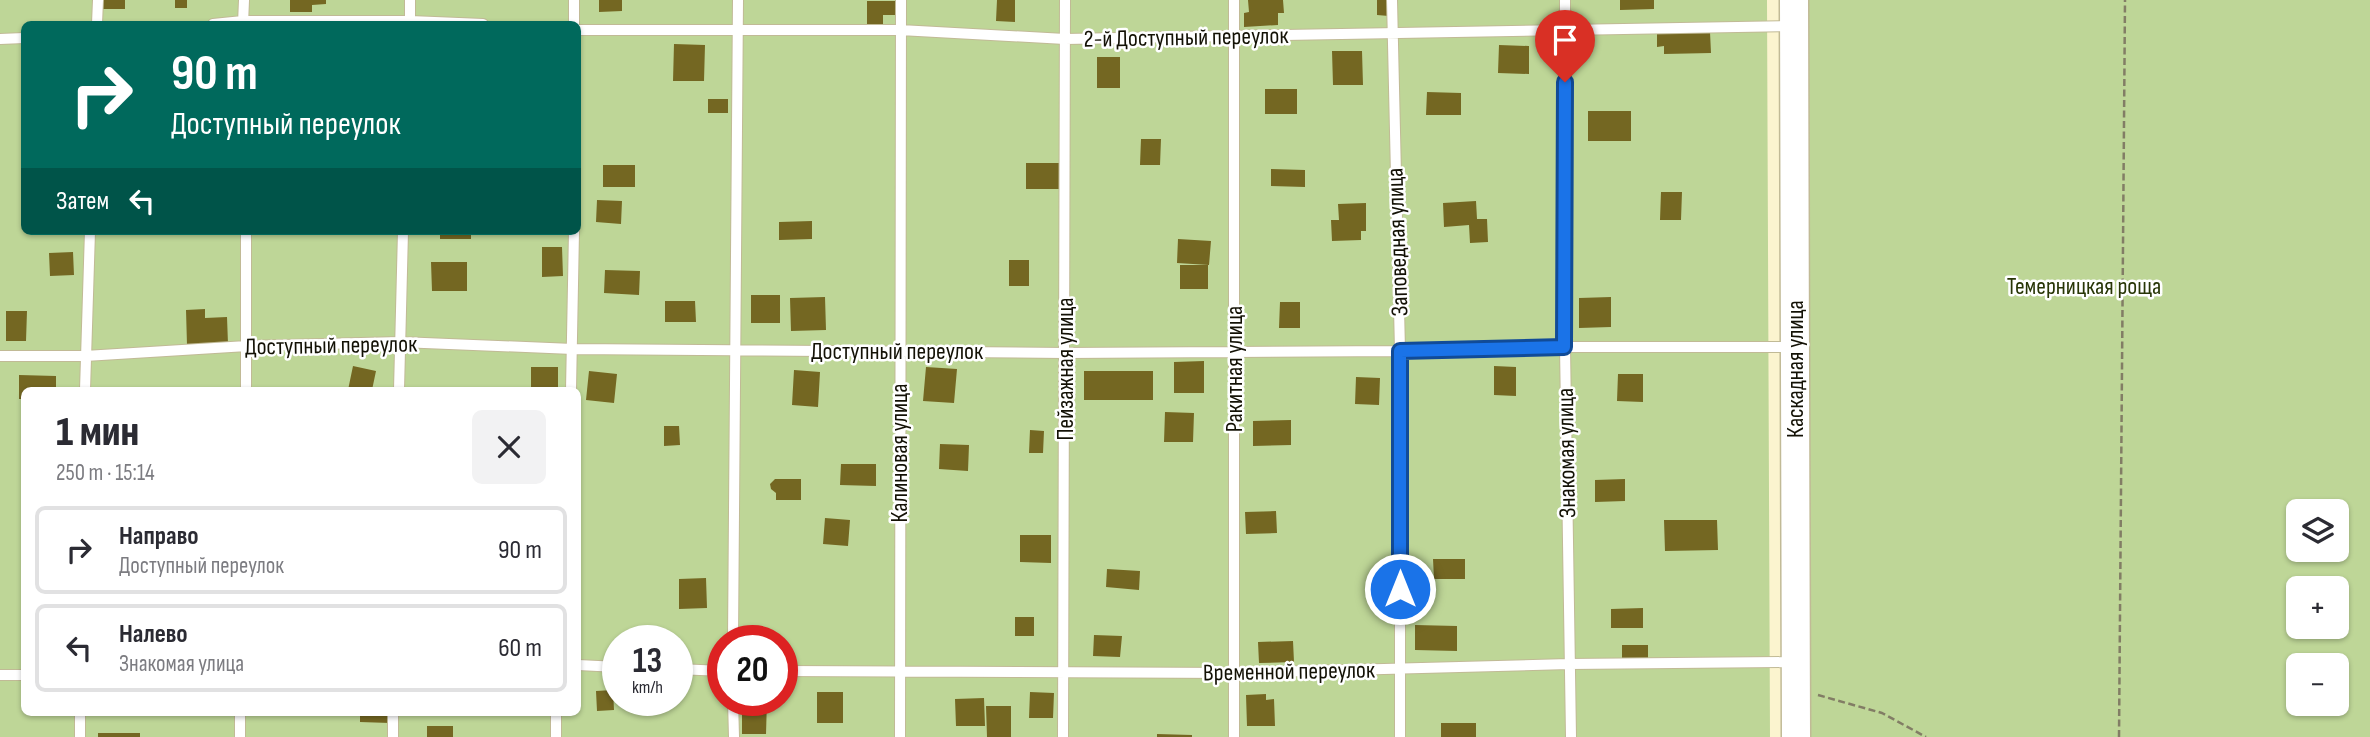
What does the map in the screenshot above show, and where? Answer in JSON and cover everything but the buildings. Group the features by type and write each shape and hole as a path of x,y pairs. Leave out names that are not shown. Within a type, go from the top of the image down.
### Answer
{"street":[{"name":"Каскадная улица","path":"1794,13 1796,737"}],"lane":[{"path":"97,21 98,0"},
{"path":"243,21 244,0"},
{"path":"410,0 410,21"},
{"path":"574,0 574,21"},
{"path":"733,625 738,0"},
{"name":"Калиновая улица","path":"900,737 901,0"},
{"name":"Пейзажная улица","path":"1063,737 1065,0"},
{"name":"Ракитная улица","path":"1234,0 1234,737"},
{"name":"Заповедная улица","path":"1392,0 1400,351 1400,737"},
{"name":"Знакомая улица","path":"1565,0 1564,347 1571,737"},
{"name":"2-й Доступный переулок","path":"581,30 900,30 1065,39 1565,29 1794,13"},
{"path":"0,39 21,38"},
{"path":"85,387 90,235"},
{"path":"246,235 246,387"},
{"path":"399,387 404,235"},
{"path":"571,387 574,235"},
{"name":"Доступный переулок","path":"0,356 85,356 247,346 400,342 573,349 1065,353 1795,347"},
{"name":"Временной переулок","path":"798,671 1233,673 1569,664 1796,676"},
{"path":"581,665 602,666"},
{"path":"0,675 21,675"},
{"path":"80,716 80,737"},
{"path":"240,716 240,737"},
{"path":"393,716 393,737"},
{"path":"556,716 556,737"},
{"path":"733,716 734,737"}],"path":[{"path":"2119,737 2125,0"},
{"path":"1796,676 1882,713 1926,737"}],"green space":[{"path":"0,0 1767,0 1770,737 0,737"},
{"name":"Темерницкая роща","path":"1796,0 2370,0 2370,737 1804,737"}],"route":[{"path":"1400,589 1400,351 1564,347 1565,82"}]}
